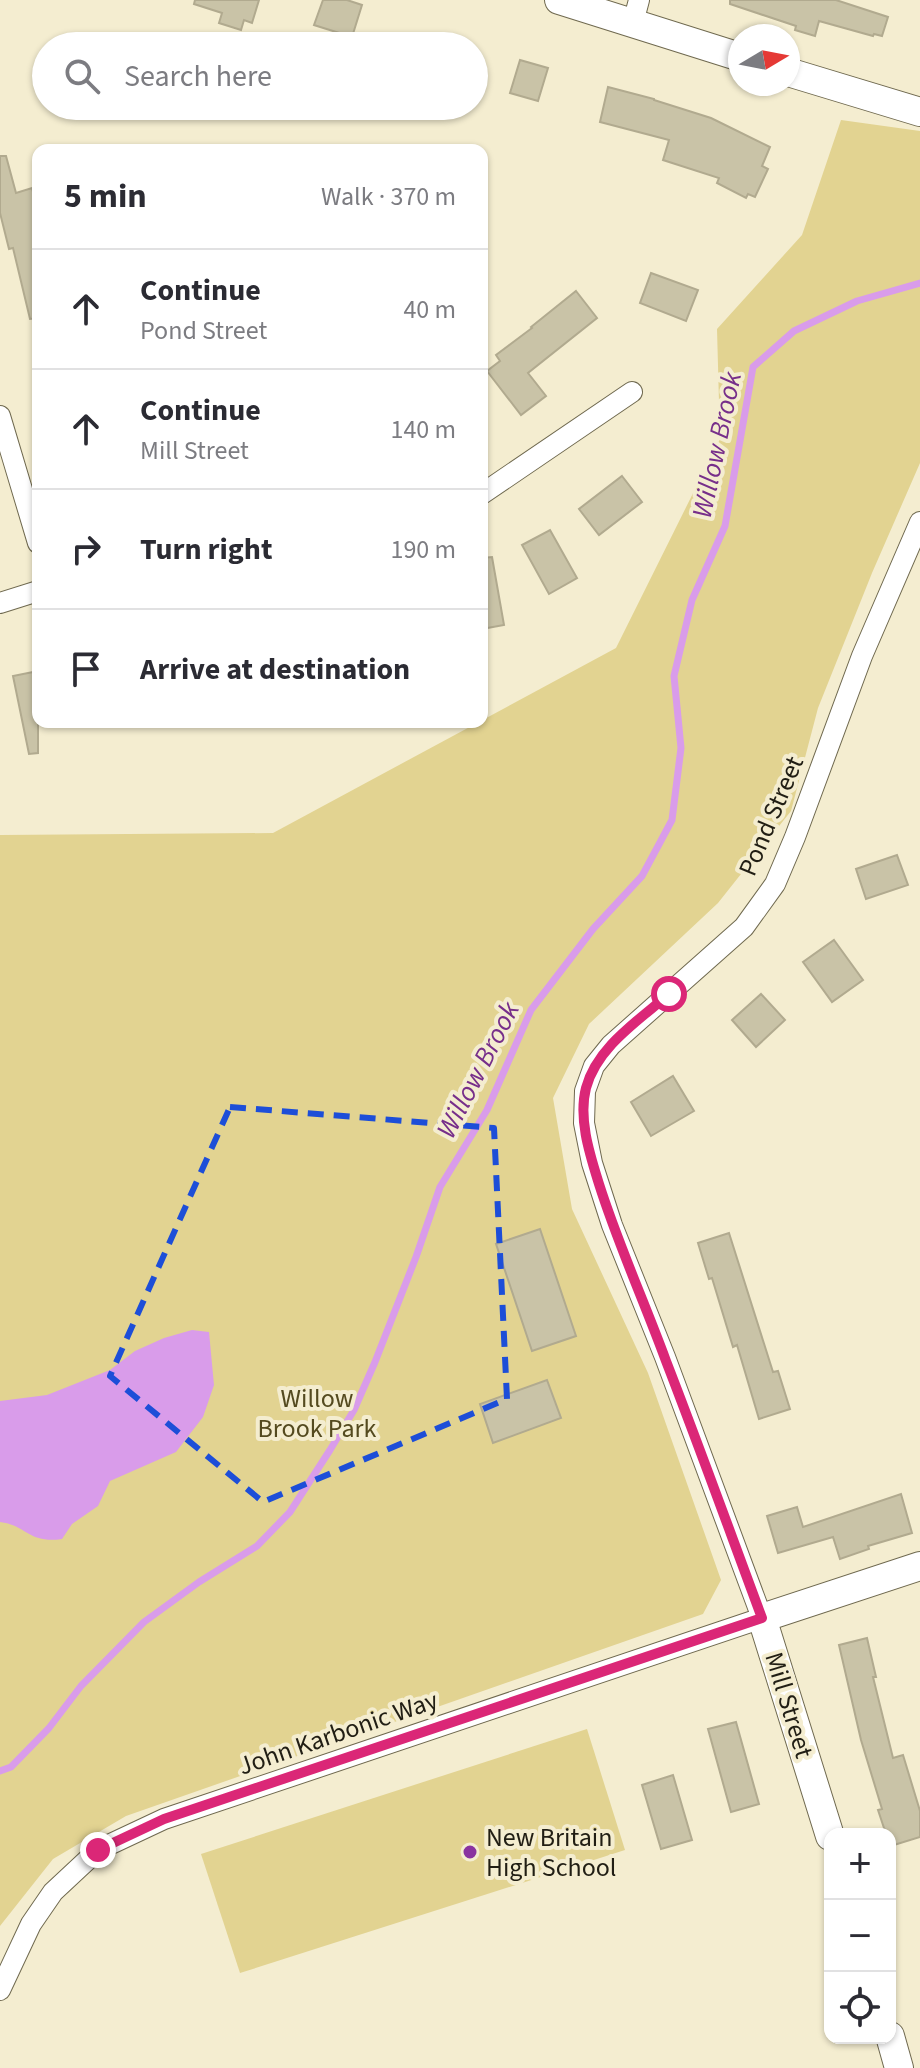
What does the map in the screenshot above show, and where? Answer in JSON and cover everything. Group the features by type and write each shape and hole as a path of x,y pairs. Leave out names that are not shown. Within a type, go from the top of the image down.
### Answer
{"street":[{"path":"559,0 636,12 728,52"},
{"path":"800,76 920,112"},
{"path":"488,490 632,392"},
{"path":"0,416 32,523"},
{"name":"Pond Street","path":"584,1123 585,1091 594,1066 611,1045 744,927 775,884 862,656 920,522"},
{"path":"0,603 32,593"},
{"name":"Mill Street","path":"584,1123 592,1163 612,1225 665,1357 762,1618 828,1828"},
{"path":"762,1618 920,1566"},
{"name":"John Karbonic Way","path":"0,1990 31,1924 53,1892 98,1850 164,1819 762,1618"},
{"path":"892,2044 899,2068"}],"highlighted area":[{"path":"230,1107 494,1128 507,1399 263,1502 110,1376"}],"green space":[{"name":"Willow Brook Park","path":"841,120 920,131 920,463 818,708 791,811 718,903 589,1024 553,1098 572,1209 648,1373 721,1580 703,1614 126,1816 53,1859 0,1926 0,835 273,833 468,728 488,728 488,717 616,648 720,439 717,329 802,235"},
{"path":"587,1729 625,1850 240,1973 201,1854"}],"shaded area":[{"path":"192,1330 209,1332 214,1385 203,1417 176,1452 110,1481 98,1506 72,1524 62,1539 42,1539 0,1522 0,1401 47,1395 110,1370 135,1351 164,1338"}],"building":[{"path":"195,0 259,0 252,23 244,20 241,30 219,23 222,13 194,4"},
{"path":"323,0 347,0 362,5 354,32 336,32 314,25"},
{"path":"730,0 836,0 888,17 882,36 819,21 815,36 800,32 800,24 790,24 730,4"},
{"path":"520,60 548,68 538,101 510,93"},
{"path":"608,87 711,118 770,147 762,166 768,169 755,197 748,194 746,198 717,183 719,178 663,160 669,140 600,122"},
{"path":"0,156 6,156 16,193 32,188 32,319 13,248 9,249 0,213"},
{"path":"651,273 698,290 686,321 640,303"},
{"path":"576,291 597,318 528,373 546,396 521,415 488,370 500,361 496,355"},
{"path":"622,476 642,502 599,535 579,509"},
{"path":"550,530 577,578 549,594 522,545"},
{"path":"488,557 492,557 504,625 488,628"},
{"path":"32,672 32,728 38,728 38,753 29,754 13,676"},
{"path":"897,855 908,885 866,899 856,869"},
{"path":"834,940 863,980 832,1002 803,962"},
{"path":"761,994 785,1020 756,1047 732,1020"},
{"path":"673,1076 694,1111 651,1136 631,1102"},
{"path":"540,1229 576,1336 532,1351 496,1244"},
{"path":"729,1233 773,1372 778,1371 790,1409 759,1419 737,1345 733,1347 698,1243"},
{"path":"547,1380 561,1418 493,1443 480,1404"},
{"path":"901,1494 912,1533 868,1546 869,1549 840,1559 833,1537 778,1553 767,1516 797,1507 803,1527"},
{"path":"867,1638 893,1758 903,1755 920,1811 920,1837 896,1844 896,1828 884,1828 878,1810 882,1809 861,1740 839,1645"},
{"path":"736,1722 759,1804 731,1812 708,1729"},
{"path":"673,1775 692,1840 661,1849 642,1785"}],"waterway":[{"name":"Willow Brook","path":"0,1771 11,1767 49,1728 81,1686 144,1622 199,1582 257,1546 290,1512 330,1450 354,1410 375,1362 440,1187 487,1110 531,1010 593,929 642,876 672,820 681,748 674,676 692,600 725,526 753,367 794,331 857,301 920,283"}],"place":[{"name":"New Britain High School","path":"470,1852"}],"route":[{"path":"98,1850 164,1819 762,1618 665,1357 612,1225 592,1163 584,1123 585,1091 594,1066 611,1045 669,994"}]}
